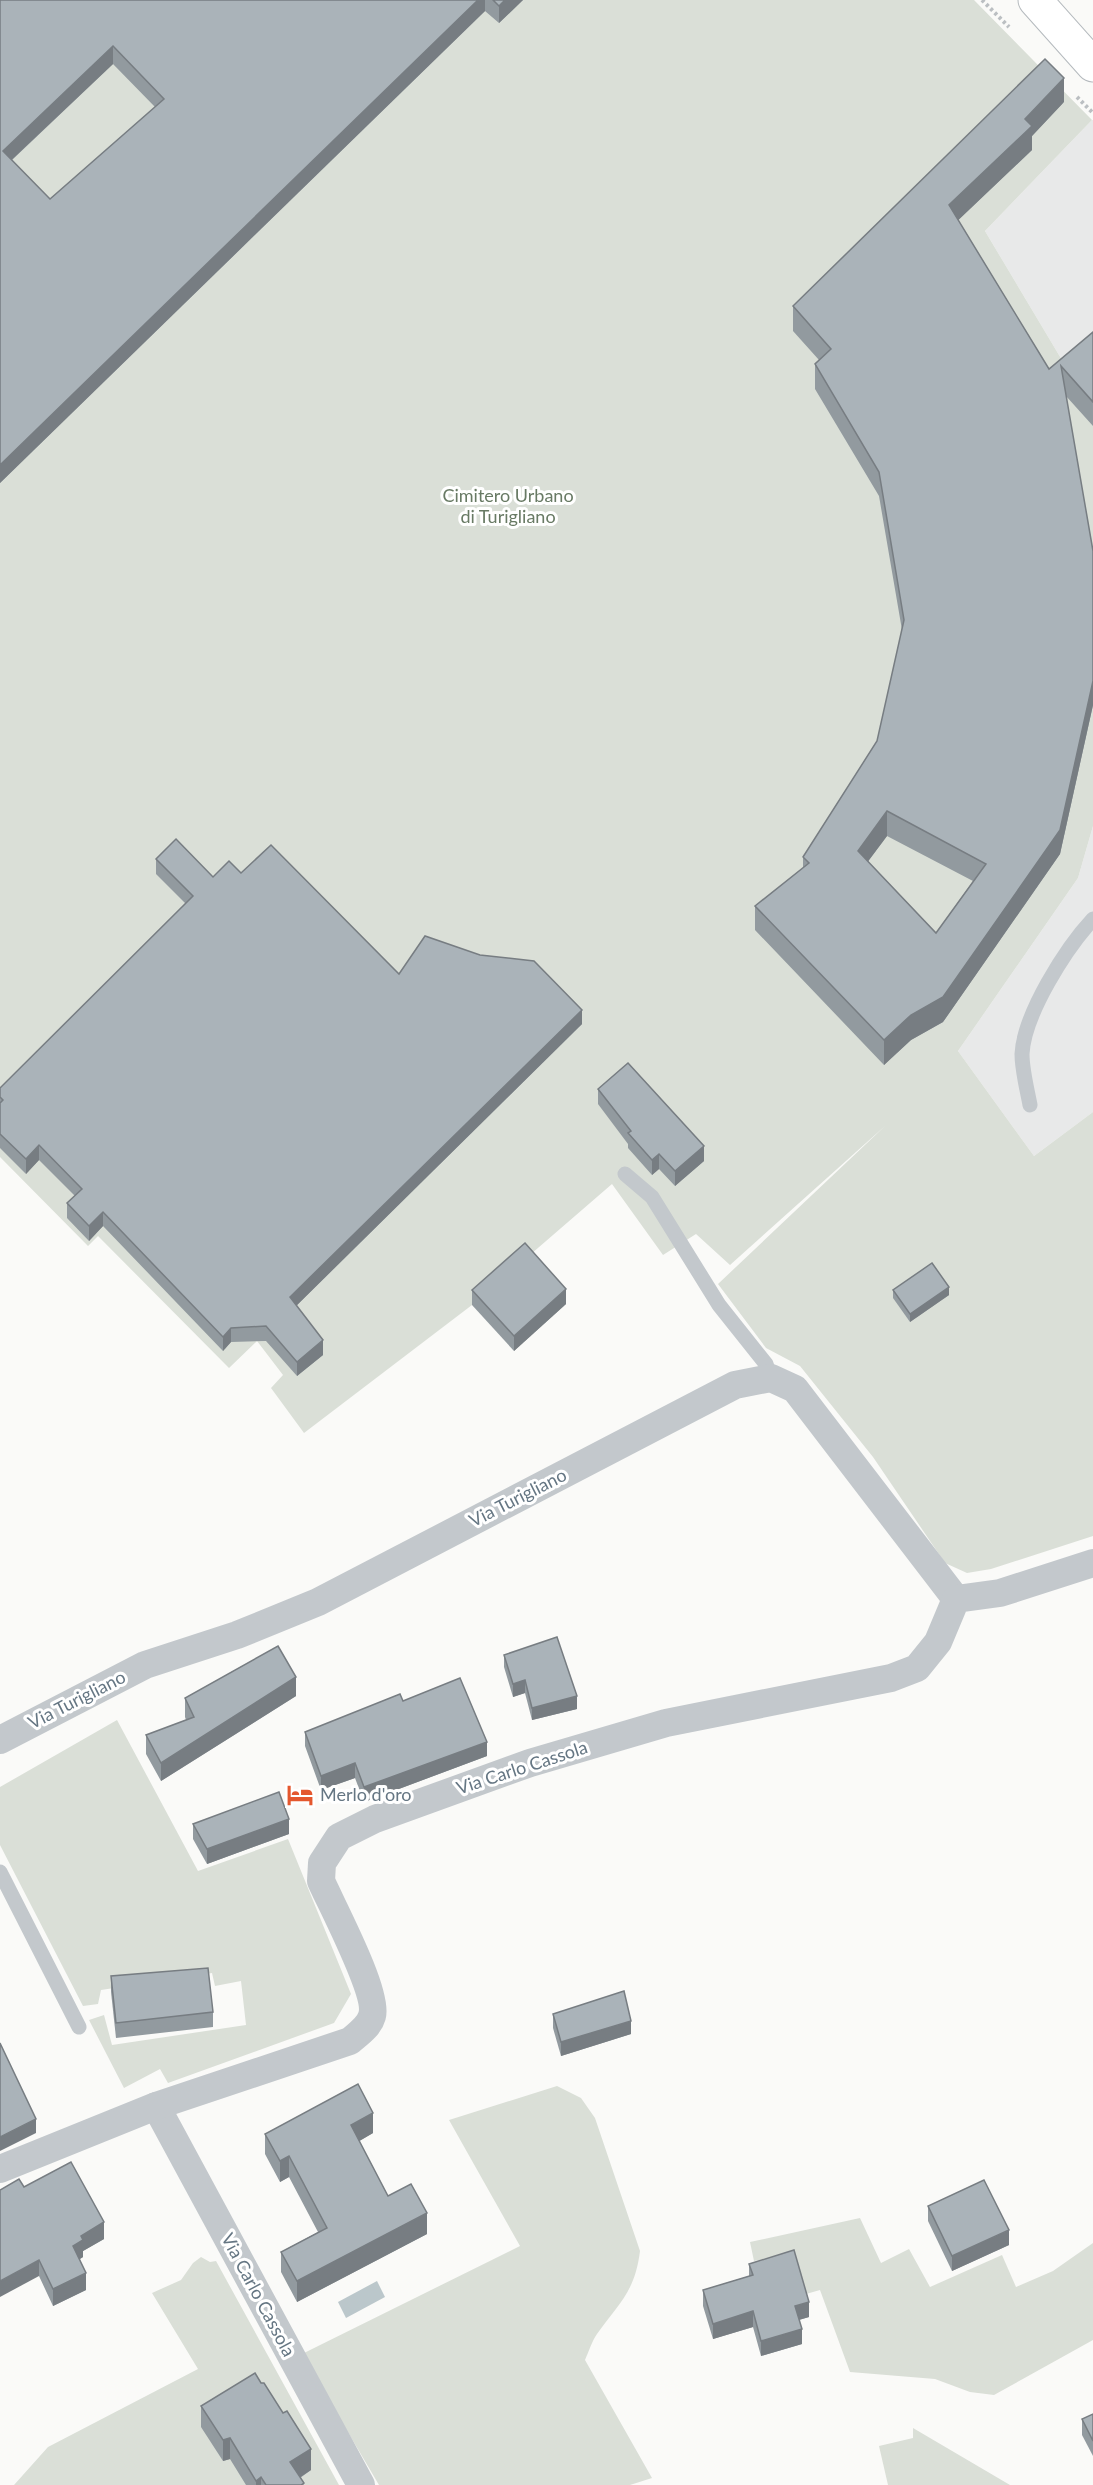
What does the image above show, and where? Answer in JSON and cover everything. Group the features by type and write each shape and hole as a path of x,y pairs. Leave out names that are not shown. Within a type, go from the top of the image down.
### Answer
{"main road":[{"path":"1035,0 1093,65"}],"street":[{"path":"771,1378 795,1389 956,1599 1000,1593 1093,1563"},
{"name":"Via Turigliano","path":"0,1740 145,1665 237,1635 318,1602 735,1385 771,1378"},
{"name":"Via Carlo Cassola","path":"0,2169 156,2106 350,2041 365,2029 373,2016 371,1994 321,1881 322,1863 339,1837 375,1819 530,1763 666,1723 891,1678 917,1668 938,1642 956,1599"},
{"name":"Via Carlo Cassola","path":"156,2106 361,2485"}],"lane":[{"path":"1030,1105 1022,1056 1026,1029 1044,992 1078,935 1093,919"},
{"path":"625,1174 652,1197 718,1305 766,1364 771,1378"},
{"path":"0,1872 79,2027"}],"shaded area":[{"path":"1093,120 1093,412 985,231"},
{"path":"1093,826 1093,1112 1034,1156 958,1051 1078,878"},
{"path":"377,2281 385,2297 346,2318 338,2302"}],"green space":[{"name":"Cimitero Urbano di Turigliano","path":"0,0 974,0 1092,120 985,231 1093,412 1093,826 1078,878 958,1051 1034,1156 1093,1112 1093,1536 991,1569 967,1573 945,1563 873,1457 800,1366 766,1348 718,1284 885,1126 730,1265 696,1234 663,1255 612,1184 472,1305 304,1433 271,1388 283,1375 257,1341 229,1368 98,1236 88,1246 0,1157"},
{"path":"117,1720 198,1871 288,1839 351,1994 334,2023 168,2083 160,2069 124,2088 89,2020 104,2015 112,2045 246,2025 241,1981 215,1986 212,1973 101,1990 98,2004 83,2006 0,1845 0,1787"},
{"path":"557,2086 581,2098 595,2118 640,2251 638,2265 630,2287 595,2337 585,2360 652,2478 630,2485 379,2485 302,2354 520,2246 449,2120"},
{"path":"860,2218 881,2263 909,2249 930,2287 1002,2255 1016,2287 1053,2271 1093,2243 1093,2340 994,2395 970,2392 935,2379 850,2372 820,2290 806,2294 793,2253 754,2261 750,2242"},
{"path":"201,2257 210,2262 216,2261 339,2485 14,2485 48,2447 198,2369 152,2293 181,2280 193,2263"},
{"path":"913,2428 1010,2485 888,2485 879,2446 913,2438"}],"building":[{"path":"0,0 478,0 0,465","holes":["113,46 164,99 50,199 3,151"]},
{"path":"493,0 505,0 499,6"},
{"path":"1045,59 1064,78 1025,119 1032,126 949,205 1049,369 1093,332 1093,402 1061,366 1093,551 1093,681 1060,830 943,997 911,1015 884,1040 755,906 809,863 803,857 877,741 904,620 879,472 815,364 831,349 793,306","holes":["887,811 986,864 936,933 858,851"]},
{"path":"176,839 213,877 229,861 241,873 271,845 399,974 425,936 480,955 534,961 582,1010 290,1297 323,1340 297,1362 266,1326 231,1328 223,1337 103,1212 89,1226 67,1203 82,1189 39,1145 26,1159 0,1134 0,1103 3,1100 0,1097 0,1088 193,896 156,859"},
{"path":"628,1063 704,1146 675,1171 659,1154 652,1160 628,1133 631,1131 598,1089"},
{"path":"525,1243 566,1289 514,1336 472,1290"},
{"path":"932,1263 949,1287 910,1314 893,1290"},
{"path":"557,1637 577,1696 532,1708 525,1680 513,1684 504,1655"},
{"path":"278,1646 296,1677 161,1763 146,1735 194,1717 185,1698"},
{"path":"460,1678 487,1742 364,1787 355,1763 321,1776 305,1732 400,1694 403,1701"},
{"path":"279,1792 289,1819 207,1849 193,1824"},
{"path":"208,1968 213,2012 116,2023 111,1976"},
{"path":"624,1991 631,2021 561,2042 553,2014"},
{"path":"0,2043 36,2119 0,2137"},
{"path":"358,2084 373,2113 351,2125 388,2196 411,2184 427,2213 297,2281 281,2252 327,2228 289,2156 280,2161 265,2134"},
{"path":"71,2162 104,2222 81,2236 83,2240 73,2246 86,2273 53,2289 39,2260 0,2281 0,2190 19,2179 24,2187"},
{"path":"984,2180 1009,2230 952,2256 928,2206"},
{"path":"794,2250 809,2302 795,2306 802,2329 761,2341 753,2311 713,2324 703,2290 753,2275 749,2264"},
{"path":"255,2373 283,2413 287,2411 311,2449 290,2462 304,2483 301,2485 266,2485 261,2477 256,2481 230,2438 223,2440 201,2406"},
{"path":"1093,2414 1093,2441 1082,2419"}],"place":[{"name":"Merlo d'oro","path":"300,1795"}]}
